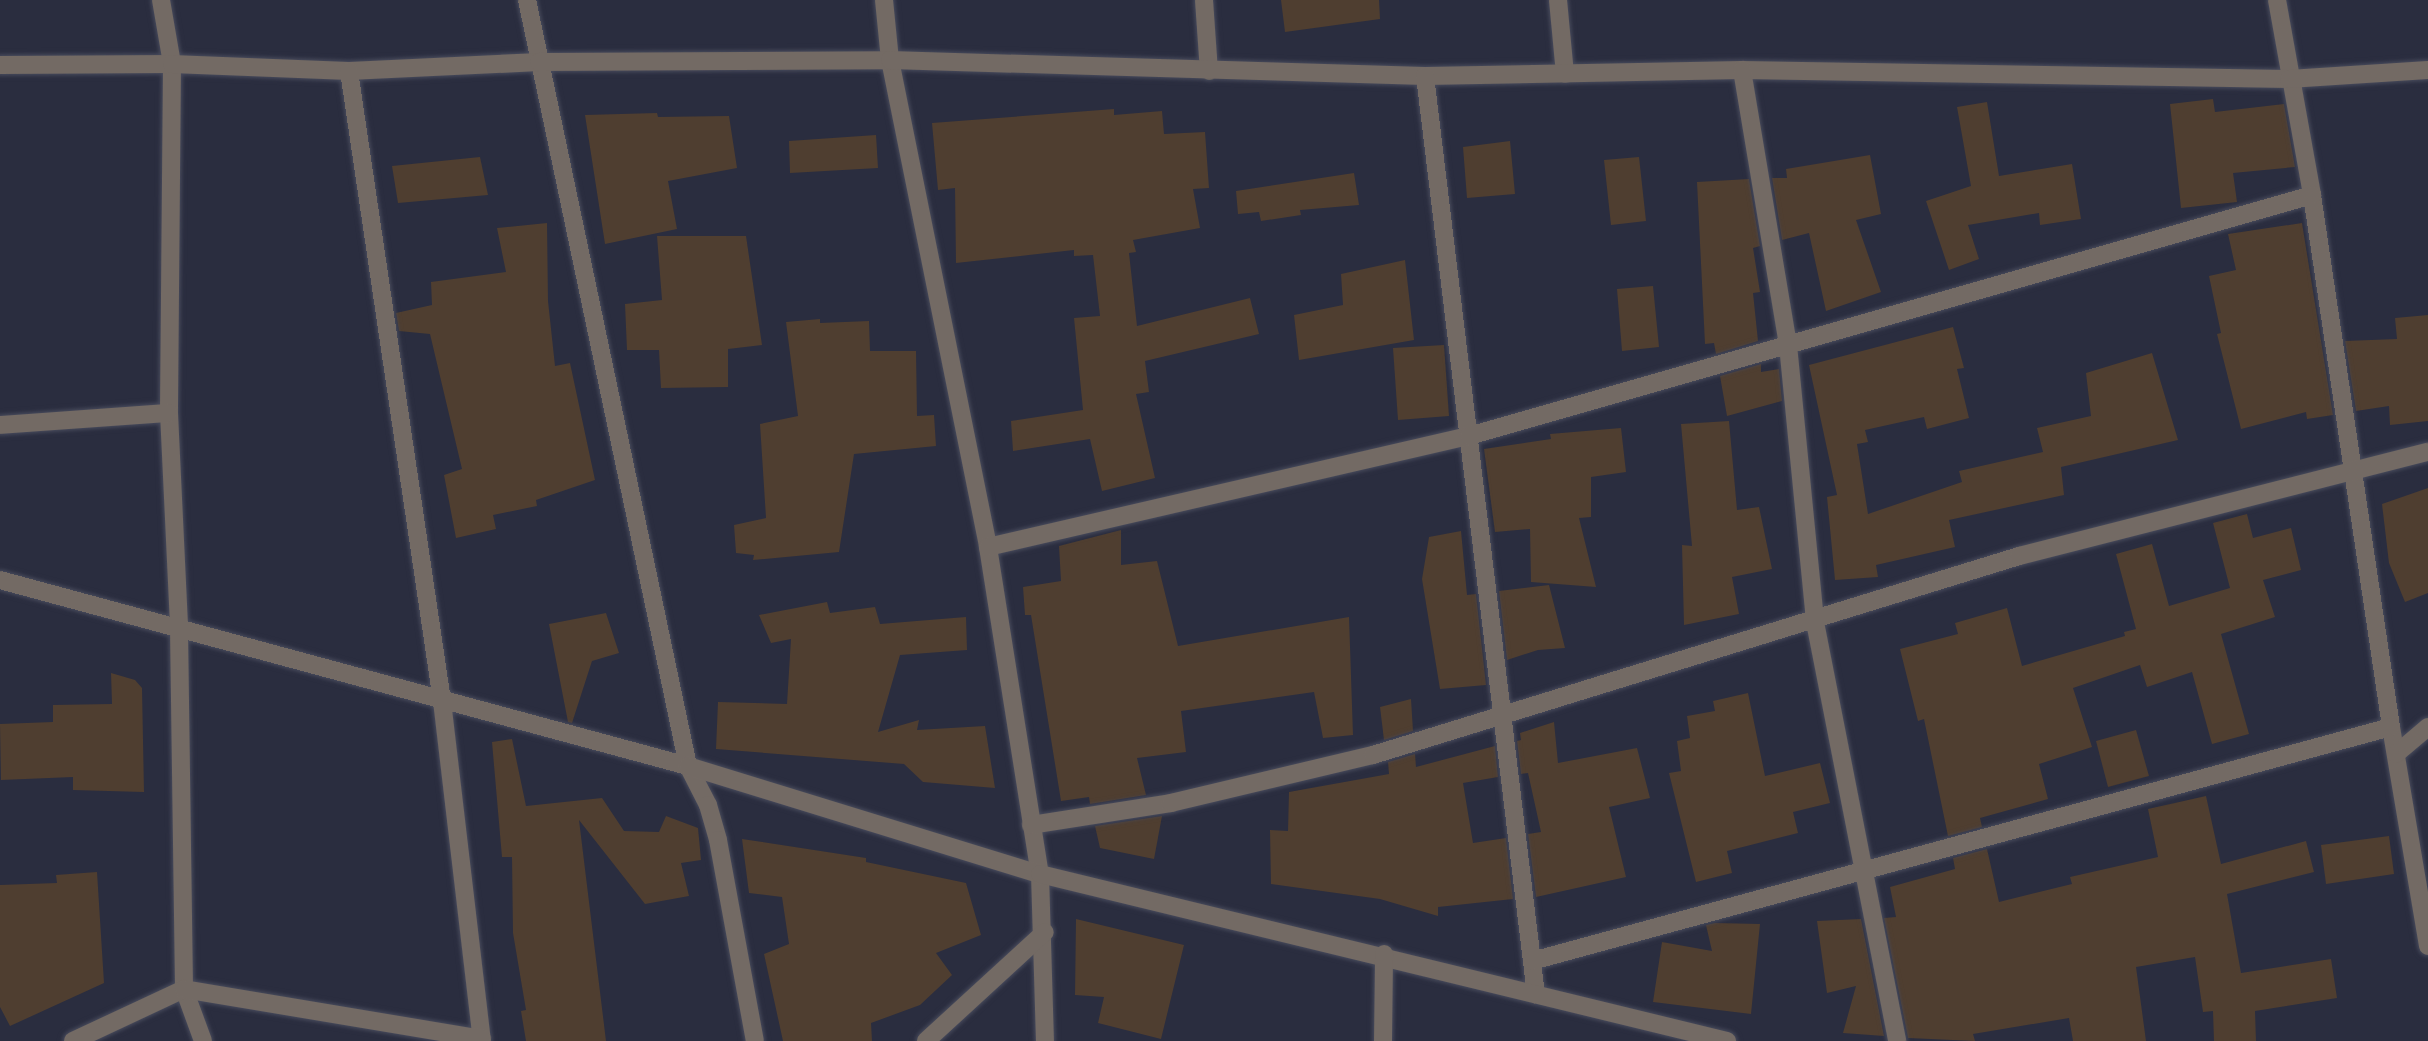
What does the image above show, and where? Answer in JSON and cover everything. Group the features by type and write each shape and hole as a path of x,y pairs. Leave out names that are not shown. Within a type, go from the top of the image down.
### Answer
{"street":[{"path":"161,0 172,64 169,413 179,629 184,989 203,1041"},
{"path":"527,0 688,766 708,804 718,840 755,1041"},
{"path":"884,0 890,60 988,547 1040,874 1045,932 1045,1041"},
{"path":"1204,0 1209,71"},
{"path":"1558,0 1565,74"},
{"path":"2277,0 2289,79 2312,195 2390,727 2428,946"},
{"path":"0,65 172,64 349,71 539,62 890,60 1425,76 1742,70 2289,79 2428,70"},
{"path":"1742,70 1788,345 1815,622 1867,872 1897,1041"},
{"path":"73,1041 184,989 482,1040 442,701 349,71"},
{"path":"1425,76 1536,994"},
{"path":"988,547 1469,436 2312,195"},
{"path":"0,425 169,413"},
{"path":"1031,825 1171,803 1373,755 1815,622 2019,556 2428,452"},
{"path":"0,580 688,766 1040,874 1384,954 1678,1035 1727,1041"},
{"path":"1532,961 1867,872 2390,727"},
{"path":"2396,754 2428,727"},
{"path":"926,1041 1045,932"},
{"path":"1382,1041 1384,954"}],"building":[{"path":"1281,0 1379,0 1380,19 1285,32"},
{"path":"2213,99 2215,112 2284,104 2295,167 2233,173 2237,202 2181,208 2170,104"},
{"path":"1987,102 1999,176 2072,164 2081,219 2040,225 2039,213 1968,225 1979,259 1949,270 1926,201 1971,186 1957,107"},
{"path":"1114,109 1114,115 1162,111 1164,134 1205,132 1209,188 1193,189 1200,228 1133,240 1136,252 1129,253 1137,326 1250,298 1259,334 1145,361 1149,392 1136,394 1155,478 1102,491 1090,439 1013,451 1011,421 1083,410 1074,318 1100,316 1093,255 1074,256 1074,250 956,263 955,188 938,190 932,123"},
{"path":"657,113 658,117 729,116 737,168 668,181 677,229 605,244 585,115"},
{"path":"876,135 878,168 790,173 789,141"},
{"path":"1510,141 1515,194 1467,198 1463,147"},
{"path":"1870,155 1881,214 1856,220 1881,292 1826,311 1809,233 1782,240 1772,178 1787,178 1786,169"},
{"path":"480,157 488,195 398,203 392,166"},
{"path":"1639,157 1646,221 1611,225 1604,160"},
{"path":"1354,173 1359,205 1300,210 1301,215 1261,221 1259,212 1238,214 1236,191"},
{"path":"1749,179 1760,246 1753,248 1760,292 1753,293 1758,341 1716,354 1714,343 1705,344 1697,182"},
{"path":"547,223 548,301 555,366 570,363 595,480 536,500 537,506 493,515 496,529 456,538 444,475 462,469 430,334 399,331 396,313 432,305 431,282 506,272 497,228"},
{"path":"2302,223 2333,415 2307,419 2306,412 2241,429 2217,334 2221,333 2209,276 2236,270 2228,234"},
{"path":"657,236 746,236 762,345 728,349 728,387 661,388 659,350 627,350 625,304 662,300"},
{"path":"1405,260 1414,340 1299,360 1294,315 1343,305 1341,274"},
{"path":"1653,286 1659,347 1622,351 1617,289"},
{"path":"2428,315 2428,421 2390,425 2389,406 2356,411 2345,341 2397,339 2395,318"},
{"path":"820,319 820,323 869,321 870,351 916,351 917,416 934,415 936,446 854,454 839,552 753,560 754,555 736,553 734,525 766,518 760,424 798,416 786,322"},
{"path":"1953,327 1964,368 1957,369 1969,418 1927,429 1924,417 1865,430 1868,442 1857,444 1868,514 1962,482 1959,471 2043,452 2037,428 2091,416 2086,373 2152,353 2178,440 2061,467 2064,495 1949,520 1955,547 1876,565 1878,577 1835,580 1827,497 1837,495 1809,365"},
{"path":"1444,345 1449,416 1398,420 1393,348"},
{"path":"1761,364 1761,372 1779,369 1782,401 1727,416 1720,376"},
{"path":"1729,421 1737,510 1759,507 1772,569 1732,577 1739,614 1684,625 1682,545 1692,546 1681,424"},
{"path":"1621,428 1626,472 1591,477 1591,517 1579,518 1596,587 1531,582 1530,529 1495,532 1484,449 1551,439 1550,434"},
{"path":"2428,488 2428,593 2405,602 2389,563 2382,504"},
{"path":"2247,514 2253,538 2291,528 2301,570 2263,580 2275,617 2221,634 2249,734 2212,744 2192,672 2147,687 2140,665 2073,688 2092,747 2039,764 2048,799 1980,818 1982,827 1948,836 1924,719 1918,721 1900,649 1958,634 1955,623 2007,608 2022,666 2125,636 2124,632 2136,629 2116,554 2152,544 2169,606 2230,588 2213,523"},
{"path":"1121,530 1121,565 1157,561 1178,646 1349,617 1353,735 1323,738 1314,692 1181,711 1186,752 1137,758 1146,795 1090,804 1089,797 1061,801 1031,615 1025,615 1023,587 1061,581 1059,546"},
{"path":"1461,531 1467,595 1476,594 1486,685 1440,689 1422,579 1429,537"},
{"path":"1549,585 1565,648 1538,650 1507,660 1499,591"},
{"path":"827,602 830,613 875,607 880,624 966,617 967,650 900,655 878,732 919,720 917,730 985,726 995,788 923,782 904,764 716,749 718,702 787,704 791,639 771,643 759,615"},
{"path":"606,613 619,653 592,661 572,723 568,722 549,624"},
{"path":"111,673 135,680 142,688 144,792 73,790 73,777 1,780 0,724 53,722 53,705 112,704"},
{"path":"1748,693 1765,776 1820,763 1830,803 1793,812 1798,833 1727,851 1732,873 1696,882 1669,773 1681,771 1677,741 1690,738 1687,716 1715,711 1713,701"},
{"path":"1411,699 1413,731 1384,740 1380,707"},
{"path":"1554,722 1558,763 1637,748 1650,798 1609,807 1626,877 1536,897 1528,834 1541,832 1528,773 1521,774 1517,741 1521,740 1520,733"},
{"path":"2136,730 2149,776 2108,787 2096,741"},
{"path":"512,739 526,806 602,798 624,831 659,832 666,816 698,828 701,860 681,863 689,896 645,904 579,820 606,1041 526,1041 521,1011 526,1010 513,933 512,857 502,857 492,742"},
{"path":"1495,746 1498,777 1463,783 1473,843 1506,838 1513,899 1438,907 1438,916 1380,899 1271,884 1270,830 1288,831 1289,792 1389,774 1388,762 1415,754 1416,767"},
{"path":"2206,796 2221,864 2306,841 2314,872 2227,894 2241,973 2331,959 2337,998 2255,1011 2256,1041 2214,1041 2213,1011 2203,1012 2195,957 2136,967 2146,1041 2073,1041 2069,1018 1973,1034 1975,1041 1908,1038 1884,918 1896,917 1890,887 1955,869 1953,858 1987,849 1999,902 2072,884 2070,877 2158,857 2148,809"},
{"path":"1162,816 1154,859 1100,848 1095,826"},
{"path":"2389,836 2394,874 2326,884 2321,845"},
{"path":"742,839 866,858 866,862 966,883 981,935 936,953 952,975 920,1005 871,1023 872,1041 783,1041 764,954 789,944 782,897 749,893"},
{"path":"97,872 104,983 10,1026 0,1007 0,885 57,883 56,875"},
{"path":"1076,919 1184,945 1161,1039 1098,1023 1104,997 1075,995"},
{"path":"1861,919 1884,1036 1843,1033 1856,986 1827,993 1817,921"},
{"path":"1760,924 1751,1014 1653,1002 1662,942 1712,951 1706,925"}]}
